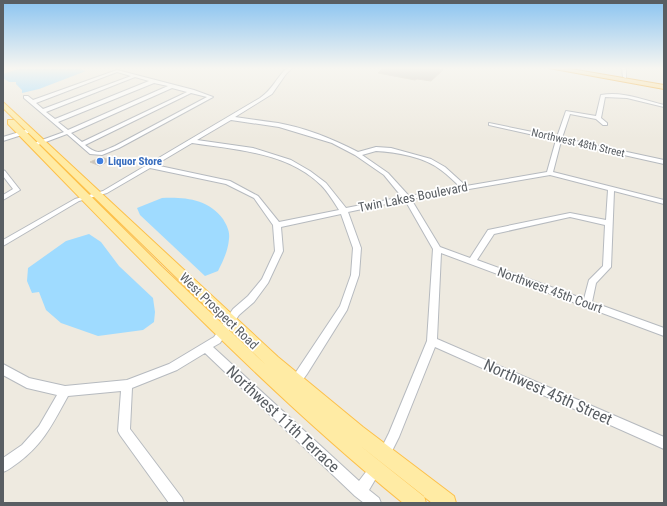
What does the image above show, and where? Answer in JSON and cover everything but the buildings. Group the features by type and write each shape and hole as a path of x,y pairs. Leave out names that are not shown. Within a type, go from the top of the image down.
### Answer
{"main road":[{"name":"West Prospect Road","path":"3,104 25,131 225,327 290,397 379,462 447,503"},
{"name":"West Prospect Road","path":"3,114 25,131"},
{"name":"West Prospect Road","path":"225,327 295,381 379,462 417,503"}],"street":[{"path":"33,102 61,92"},
{"path":"43,111 94,92"},
{"path":"55,121 128,92"},
{"path":"36,142 67,131 159,92"},
{"path":"82,144 191,92"},
{"path":"26,97 92,153 100,154 117,147 211,97 194,92"},
{"path":"3,243 77,200 105,192 193,141 272,92"},
{"path":"598,118 602,93 609,95 627,95 664,106"},
{"path":"605,124 598,118 568,112 559,138 550,173 664,202"},
{"path":"230,118 279,125 298,130 334,142 357,154 386,174 407,198 436,249 432,341 391,442 360,491"},
{"name":"Northwest 48th Street","path":"491,124 664,162"},
{"path":"3,138 25,131"},
{"path":"193,141 253,150 288,161 308,172 324,184 344,211 357,248 355,275 344,307 295,381"},
{"path":"357,154 376,149 391,150 429,160 443,168 464,187"},
{"path":"3,369 27,383 65,391 127,385 173,367 217,340 236,312 251,299 265,281 279,251 277,225 256,197 228,182 150,166"},
{"path":"3,172 17,190 3,198"},
{"name":"Twin Lakes Boulevard","path":"277,225 464,187 550,173"},
{"path":"587,304 592,282 607,266 608,223 611,189"},
{"path":"472,262 491,232 570,215 608,223"},
{"name":"Northwest 45th Court","path":"436,249 664,332"},
{"name":"Northwest 45th Street","path":"432,341 664,444"},
{"name":"Northwest 11th Terrace","path":"206,347 374,503"},
{"path":"127,385 124,431 177,503"},
{"path":"3,466 26,449 43,430 65,391"}],"water":[{"path":"162,198 179,198 203,203 217,212 223,219 229,231 229,239 226,252 218,271 205,276 140,215 137,208"},
{"path":"89,234 101,242 119,266 153,298 155,312 154,322 143,330 98,336 61,323 46,310 39,292 32,293 27,281 28,268 66,241"}],"place":[{"name":"Liquor Store","path":"100,161"}]}
